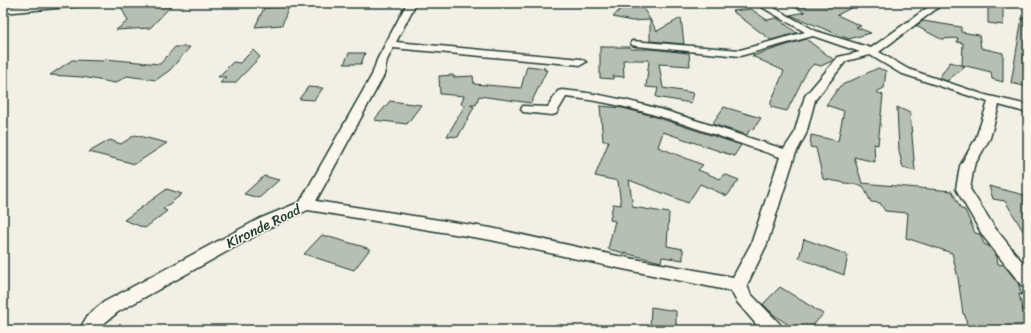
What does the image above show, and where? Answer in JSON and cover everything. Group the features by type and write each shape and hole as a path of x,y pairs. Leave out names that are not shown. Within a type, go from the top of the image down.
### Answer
{"street":[{"path":"3,10 79,3"},
{"name":"Kironde Road","path":"86,330 95,320 111,307 265,223 306,205 368,93 412,5 411,3"},
{"path":"759,3 813,34 872,52 904,71 994,101 1028,109"},
{"path":"738,285 759,244 788,155 800,134 808,99 842,59 872,52 940,3"},
{"path":"636,43 740,53 813,34"},
{"path":"391,45 581,62"},
{"path":"527,109 552,111 562,93 591,96 633,104 788,155"},
{"path":"994,101 983,138 967,166 963,190 989,232 1028,281"},
{"path":"306,205 491,234 618,262 738,285"},
{"path":"738,285 743,297 774,330"}],"building":[{"path":"131,3 174,3 150,28 116,30 128,21 122,9"},
{"path":"626,3 640,3 657,31 681,18 684,44 650,41 650,20 632,21 613,17"},
{"path":"786,3 861,3 837,15 861,26 856,27 871,33 849,39 790,15 805,12"},
{"path":"988,3 1003,3 1003,25 988,23"},
{"path":"289,6 282,25 255,27 264,8"},
{"path":"751,9 767,20 777,18 797,33 771,40 732,11"},
{"path":"1022,18 1028,19 1028,87 1011,83"},
{"path":"923,21 961,27 961,32 979,35 981,48 1003,53 1003,82 992,79 991,72 962,65 963,43 957,42 958,38 941,39 916,26"},
{"path":"806,39 834,60 821,66 814,64 807,71 787,111 771,107 771,102 784,71 752,56"},
{"path":"175,47 190,47 170,70 156,80 127,76 115,83 82,77 50,75 72,60 103,61 105,59 160,64"},
{"path":"600,47 630,47 631,49 650,49 689,53 690,66 659,64 663,88 694,93 691,103 656,97 658,88 646,87 649,60 623,60 624,77 613,76 613,79 600,78"},
{"path":"253,50 260,57 235,83 220,83 226,77 218,77 233,62 240,63"},
{"path":"349,53 365,53 361,64 344,64"},
{"path":"950,62 965,66 947,81 939,78"},
{"path":"527,66 545,68 544,70 547,70 531,103 479,96 476,105 470,105 474,107 458,137 447,136 465,105 461,104 464,96 440,94 439,76 473,76 474,84 521,88"},
{"path":"878,68 886,71 884,88 876,92 883,95 878,145 874,144 875,162 854,157 862,183 952,191 961,209 965,210 975,233 980,234 984,244 989,246 997,257 998,264 1004,265 1018,283 1022,295 1019,294 1028,330 968,330 965,315 963,314 958,278 952,253 906,238 908,213 885,211 880,203 871,202 863,186 823,179 816,148 810,147 811,135 838,141 844,111 826,105 840,86"},
{"path":"308,87 323,88 314,100 299,99"},
{"path":"390,101 421,105 407,124 374,120"},
{"path":"600,106 623,108 653,116 741,145 734,156 663,132 658,147 703,165 698,170 720,179 724,174 739,180 727,196 700,184 688,203 629,180 633,207 669,213 667,246 683,249 683,260 662,257 661,262 608,249 615,221 610,220 613,204 621,205 618,181 595,176 609,141 603,141"},
{"path":"724,107 761,118 753,130 750,129 747,135 712,124"},
{"path":"897,107 910,113 915,171 903,168 899,151"},
{"path":"135,135 167,143 135,164 89,152 110,140 121,144"},
{"path":"264,176 279,180 259,198 244,194"},
{"path":"989,186 1028,196 1028,239 1005,201 993,199"},
{"path":"167,189 182,194 163,209 167,211 145,228 124,220"},
{"path":"322,235 370,249 354,270 304,254"},
{"path":"804,239 848,255 844,275 799,258"},
{"path":"780,287 823,314 809,330 796,330 774,315 763,304"},
{"path":"651,307 676,311 676,330 650,330"}]}
